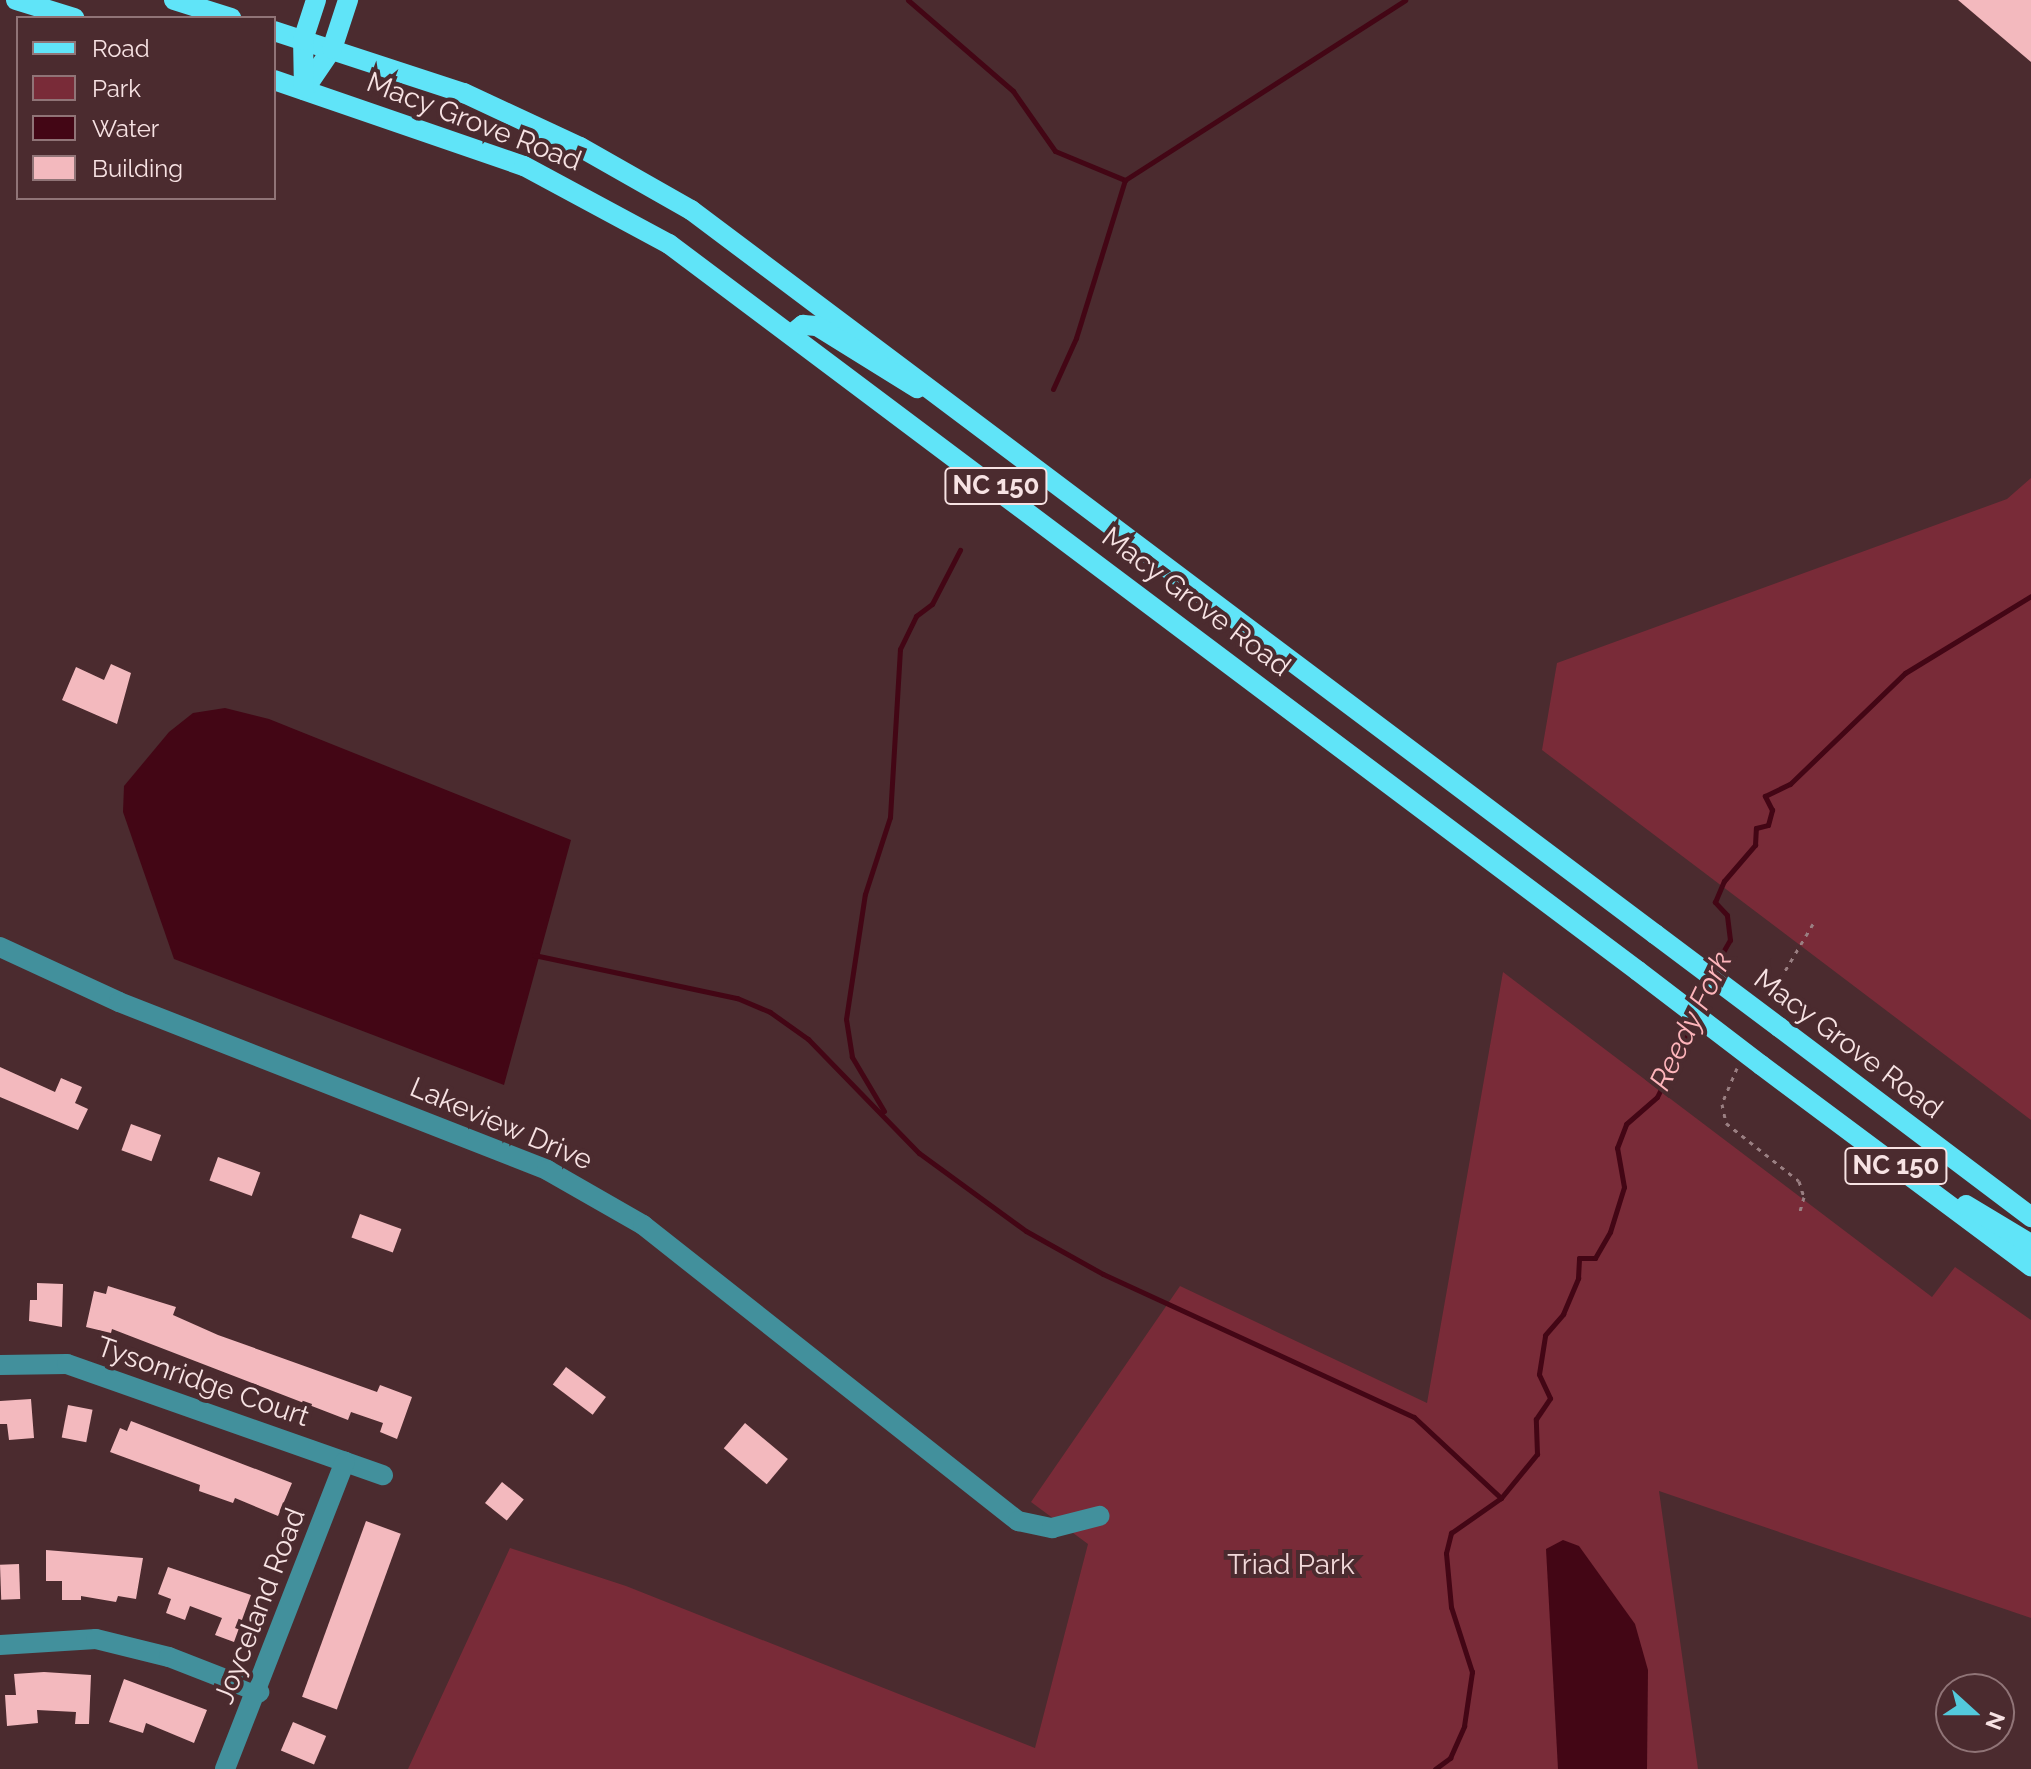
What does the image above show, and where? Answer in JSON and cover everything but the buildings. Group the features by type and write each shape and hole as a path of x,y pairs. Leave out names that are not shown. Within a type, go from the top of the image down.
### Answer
{"main road":[{"path":"16,0 68,16"},
{"path":"174,0 225,16"},
{"path":"304,90 303,40 316,0"},
{"path":"304,90 332,49 348,0"},
{"name":"Macy Grove Road","path":"276,32 464,93 655,187 761,258 2031,1217"},
{"name":"Macy Grove Road","path":"276,81 460,141 562,183 692,259 2031,1266"},
{"path":"793,333 803,325 817,326 871,364 970,416"},
{"path":"1867,1144 2031,1244"}],"street":[{"name":"Lakeview Drive","path":"0,947 119,1002 547,1170 611,1203 766,1318 1018,1521 1038,1529 1099,1516"},
{"name":"Tysonridge Court","path":"0,1365 67,1364 383,1475"},
{"name":"Joyceland Road","path":"225,1769 259,1692 345,1462"},
{"path":"0,1645 96,1639 169,1657 259,1692"}],"green space":[{"path":"2031,478 2031,1120 1542,750 1557,663 2007,499"},
{"name":"Triad Park","path":"1503,972 1932,1297 1955,1267 2031,1320 2031,1618 1659,1491 1698,1769 408,1769 510,1548 626,1586 1035,1748 1088,1544 1031,1502 1180,1286 1427,1403"}],"water":[{"path":"225,708 269,719 571,840 504,1085 174,959 123,812 124,786 169,732 193,713"},
{"path":"1563,1540 1579,1546 1635,1624 1648,1670 1647,1769 1558,1769 1546,1549"}],"waterway":[{"path":"908,0 1013,91 1055,151 1125,180"},
{"path":"1053,389 1076,338 1125,180 1405,0"},
{"path":"884,1111 852,1057 846,1019 865,894 890,817 900,649 916,616 932,604 960,550"},
{"name":"Reedy Fork","path":"1712,971 1730,940 1727,915 1715,902 1724,881 1755,845 1756,828 1768,825 1772,810 1765,796 1790,784 1905,673 2031,596"},
{"path":"534,955 737,998 770,1012 808,1039 919,1153 1026,1231 1103,1274 1414,1417 1501,1498"},
{"name":"Reedy Fork","path":"1695,1010 1710,980"},
{"name":"Reedy Fork","path":"1435,1769 1450,1758 1464,1726 1472,1672 1451,1607 1446,1553 1451,1533 1501,1498 1537,1454 1536,1419 1550,1398 1539,1374 1545,1335 1563,1314 1578,1278 1579,1258 1595,1258 1610,1232 1624,1187 1617,1148 1626,1124 1657,1097 1695,1020"}]}
